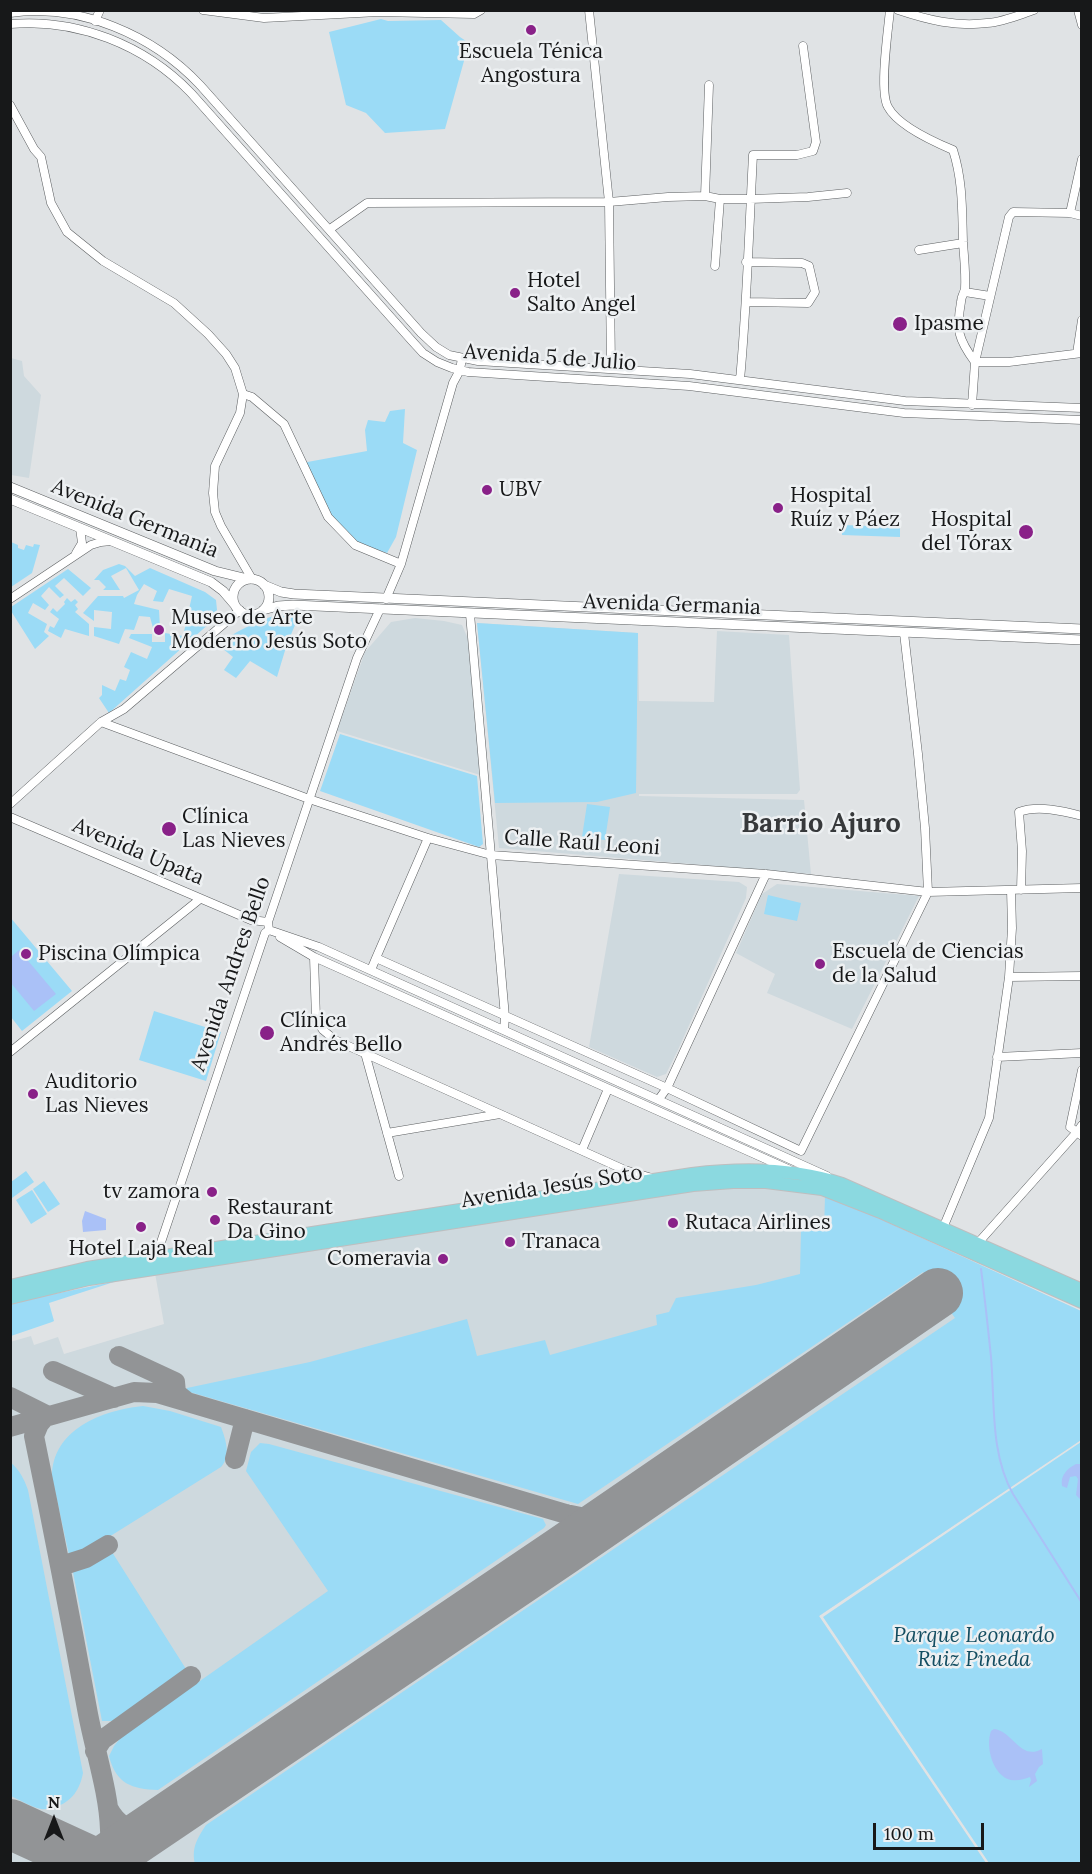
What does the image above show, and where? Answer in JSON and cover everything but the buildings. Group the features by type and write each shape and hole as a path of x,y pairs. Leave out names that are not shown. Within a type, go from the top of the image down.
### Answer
{"main road":[{"name":"Avenida Jesús Soto","path":"10,1298 154,1263 657,1179 724,1171 798,1174 842,1184 1082,1290"},
{"name":"Avenida Jesús Soto","path":"10,1286 87,1268 154,1263 693,1185 766,1182 822,1189 883,1213 1082,1302"}],"street":[{"path":"95,21 100,10"},
{"path":"203,10 264,18 378,12 474,14 481,10"},
{"path":"589,10 609,202 611,369"},
{"path":"890,10 884,90 887,107 920,135 953,150 960,171 964,218 965,292 961,298 957,322 961,342 975,362"},
{"path":"898,10 939,22 961,24 989,23 1034,10"},
{"path":"1078,10 1082,25"},
{"name":"Avenida 5 de Julio","path":"10,14 50,11 95,21 145,41 163,52 185,70 428,340 443,351 462,358 533,365 668,372 905,401 1082,408"},
{"name":"Avenida 5 de Julio","path":"10,24 48,23 83,30 134,50 162,66 191,93 419,348 437,362 460,370 532,377 700,387 904,413 1082,420"},
{"path":"740,380 753,155 796,155 813,151 816,142 803,46"},
{"path":"705,196 709,85"},
{"path":"10,105 34,149 41,157 51,203 67,232 103,261 174,303 200,326 226,354 235,368 243,394 240,413 215,466 213,493 215,512 221,526 250,579 264,585 269,598 262,610 250,615 237,608 233,596 236,587 250,579"},
{"path":"1070,213 1082,159"},
{"path":"330,229 367,203 609,202 668,197 705,196 720,199 750,199 847,193"},
{"path":"716,266 720,199"},
{"path":"972,405 975,362 1009,217 1013,212 1070,213 1082,216"},
{"path":"918,250 963,243"},
{"path":"746,262 802,263 809,266 815,292 808,303 746,302"},
{"path":"965,292 990,296"},
{"path":"975,362 1009,362 1079,353 1082,320"},
{"path":"386,599 400,564 462,358"},
{"path":"243,394 252,397 284,424 328,517 355,545 400,564"},
{"name":"Avenida Germania","path":"10,487 215,571 250,579"},
{"name":"Avenida Germania","path":"10,500 211,582 218,586 237,608"},
{"path":"70,558 82,543 80,528"},
{"path":"10,599 91,545 111,541"},
{"name":"Avenida Germania","path":"264,585 286,594 1082,629"},
{"name":"Avenida Germania","path":"262,610 285,605 1082,640"},
{"path":"10,804 101,722 124,709 237,608"},
{"name":"Avenida Andres Bello","path":"154,1263 357,658 381,609"},
{"path":"470,614 505,1017 504,1030"},
{"path":"376,958 801,1151 928,892 925,828 904,633"},
{"name":"Calle Raúl Leoni","path":"101,722 309,799 428,838 491,855 766,874 928,892 1082,888"},
{"path":"1021,890 1022,851 1019,812 1026,810 1064,811 1082,816"},
{"name":"Avenida Upata","path":"10,817 267,928"},
{"path":"371,970 428,838"},
{"path":"659,1099 667,1089 766,874"},
{"path":"943,1228 989,1118 1009,977 1012,928 1011,890"},
{"path":"10,1052 200,899"},
{"path":"267,928 314,957 798,1174 822,1189"},
{"path":"267,928 319,947 371,970 811,1167 842,1184"},
{"path":"314,957 316,1019 323,1030 335,1040 625,1170 657,1179"},
{"path":"1009,977 1082,976"},
{"path":"365,1053 399,1176"},
{"path":"997,1057 1082,1053"},
{"path":"978,1243 1080,1131 1070,1127 1082,1070"},
{"path":"582,1150 608,1089"},
{"path":"387,1133 500,1114"}],"shaded area":[{"path":"11,358 22,361 24,376 41,395 29,478 11,475"},
{"path":"415,618 462,625 468,639 480,775 337,731 365,652 391,622"},
{"path":"477,623 638,633 639,701 714,702 717,631 789,635 800,790 797,794 639,794 639,796 804,800 811,874 499,848"},
{"path":"619,874 739,882 747,887 746,898 677,1052 666,1074 657,1077 589,1047"},
{"name":"Escuela de Ciencias de la Salud","path":"777,884 919,896 852,1029 767,993 775,974 736,953 762,894"},
{"path":"19,950 56,994 34,1011 11,983 11,957"},
{"path":"731,1187 796,1190 825,1196 1081,1311 1081,1440 819,1616 986,1863 11,1863 10,1342 31,1336 34,1345 58,1337 64,1354 164,1324 155,1273 686,1191"},
{"path":"85,1211 106,1219 106,1230 83,1232 82,1221"},
{"path":"1076,1464 1081,1464 1081,1500 1076,1495 1078,1479 1076,1476 1070,1477 1067,1488 1062,1486 1065,1472"},
{"path":"994,1729 1001,1731 1028,1751 1034,1752 1042,1749 1043,1764 1035,1774 1037,1781 1029,1787 1030,1777 1011,1780 999,1773 995,1767 989,1745 991,1731"}],"green space":[{"path":"381,19 388,21 441,20 469,43 445,129 385,133 366,113 346,105 329,32"},
{"path":"405,409 403,443 417,450 396,537 387,553 351,542 328,517 302,463 367,451 365,430 368,420 385,422 390,411"},
{"path":"842,525 900,527 900,537 842,535"},
{"path":"11,542 24,550 26,545 33,547 34,544 40,545 32,573 11,587"},
{"path":"119,564 125,566 135,576 150,568 205,592 216,600 217,610 211,622 109,713 99,698 102,695 102,685 115,691 120,679 126,681 130,670 124,667 131,652 147,659 152,647 129,638 131,634 152,634 152,642 165,642 165,633 183,636 192,596 169,589 163,602 153,601 157,591 144,584 134,604 159,610 160,628 153,628 150,617 139,616 134,630 125,629 119,644 94,636 94,627 111,629 112,612 94,610 94,621 83,613 98,596 123,596 124,598 139,590 126,568 111,576 120,590 103,590 106,587 99,580 94,580 103,570"},
{"path":"68,569 91,588 83,596 64,578 55,586 64,595 60,598 49,587 41,596 49,605 45,610 33,603 28,613 47,624 44,632 49,636 35,649 11,611 11,607"},
{"path":"67,598 71,602 75,599 78,602 75,605 78,609 75,612 89,624 89,636 65,629 61,638 48,631 50,626 54,628 59,619 50,612 53,608 57,612 65,604"},
{"path":"301,611 287,644 277,677 250,661 236,678 224,670 233,657 217,644 257,622 277,615"},
{"path":"477,623 638,633 636,793 597,802 495,803"},
{"path":"340,734 477,776 483,844 479,847 320,791"},
{"path":"587,804 610,807 605,840 582,837"},
{"path":"768,895 801,903 797,921 764,914"},
{"name":"Piscina Olímpica","path":"10,917 72,991 22,1031 11,1017"},
{"path":"154,1011 221,1032 206,1081 139,1060"},
{"path":"26,1171 34,1182 12,1198 11,1182"},
{"path":"44,1181 60,1204 48,1212 33,1189"},
{"path":"32,1190 47,1214 31,1224 16,1200"},
{"path":"825,1196 848,1204 1081,1311 1081,1440 819,1616 986,1863 195,1864 195,1848 206,1825 955,1318 923,1272 578,1504 186,1391 187,1388 310,1362 467,1319 477,1356 545,1340 550,1355 657,1325 656,1315 669,1312 676,1298 756,1285 800,1274 801,1230 824,1231"},
{"path":"117,1281 49,1303 54,1321 11,1336 11,1303"},
{"path":"143,1406 170,1411 221,1427 227,1448 224,1463 88,1550 69,1555 52,1477 54,1460 70,1434 82,1425 112,1412"},
{"name":"Parque Leonardo Ruiz Pineda","path":"1081,1442 1081,1863 989,1863 823,1617"},
{"path":"260,1443 543,1519 546,1525 158,1790 133,1786 126,1783 116,1773 109,1756 123,1735 328,1591 246,1471 251,1452"},
{"path":"10,1462 21,1475 28,1490 83,1773 80,1784 71,1798 61,1805 46,1809 33,1807 11,1796"},
{"path":"112,1552 186,1669 117,1721 102,1721 72,1567"}],"waterway":[{"path":"981,1269 1000,1462 1013,1494 1082,1603"}],"taxiway":[{"path":"119,1356 175,1382 176,1393 186,1401"},
{"path":"53,1371 114,1398"},
{"path":"10,1427 134,1392 157,1393 566,1514 600,1521 618,1511"},
{"path":"10,1397 48,1416"},
{"path":"45,1417 34,1436 109,1816 109,1844 99,1864"},
{"path":"235,1459 245,1419"},
{"path":"562,1551 572,1537 574,1528 566,1514"},
{"path":"61,1566 86,1558 108,1545"},
{"path":"95,1751 102,1740 191,1676"},
{"path":"108,1808 115,1819 124,1826 146,1832"}],"runway":[{"path":"99,1864 938,1293"},
{"path":"10,1824 97,1864"}],"place":[{"name":"Escuela Ténica Angostura","path":"531,30"},
{"name":"Hotel Salto Angel","path":"515,293"},
{"name":"Ipasme","path":"900,324"},
{"name":"UBV","path":"487,490"},
{"name":"Hospital Ruíz y Páez","path":"778,508"},
{"name":"Hospital del Tórax","path":"1026,532"},
{"name":"Museo de Arte Moderno Jesús Soto","path":"159,630"},
{"name":"Clínica Las Nieves","path":"169,829"},
{"name":"Piscina Olímpica","path":"26,954"},
{"name":"Escuela de Ciencias de la Salud","path":"820,964"},
{"name":"Clínica Andrés Bello","path":"267,1033"},
{"name":"Auditorio Las Nieves","path":"33,1094"},
{"name":"tv zamora","path":"212,1192"},
{"name":"Restaurant Da Gino","path":"215,1220"},
{"name":"Rutaca Airlines","path":"673,1223"},
{"name":"Hotel Laja Real","path":"141,1227"},
{"name":"Tranaca","path":"510,1242"},
{"name":"Comeravia","path":"443,1259"}],"district":[{"name":"Barrio Ajuro","path":"821,824"}]}
